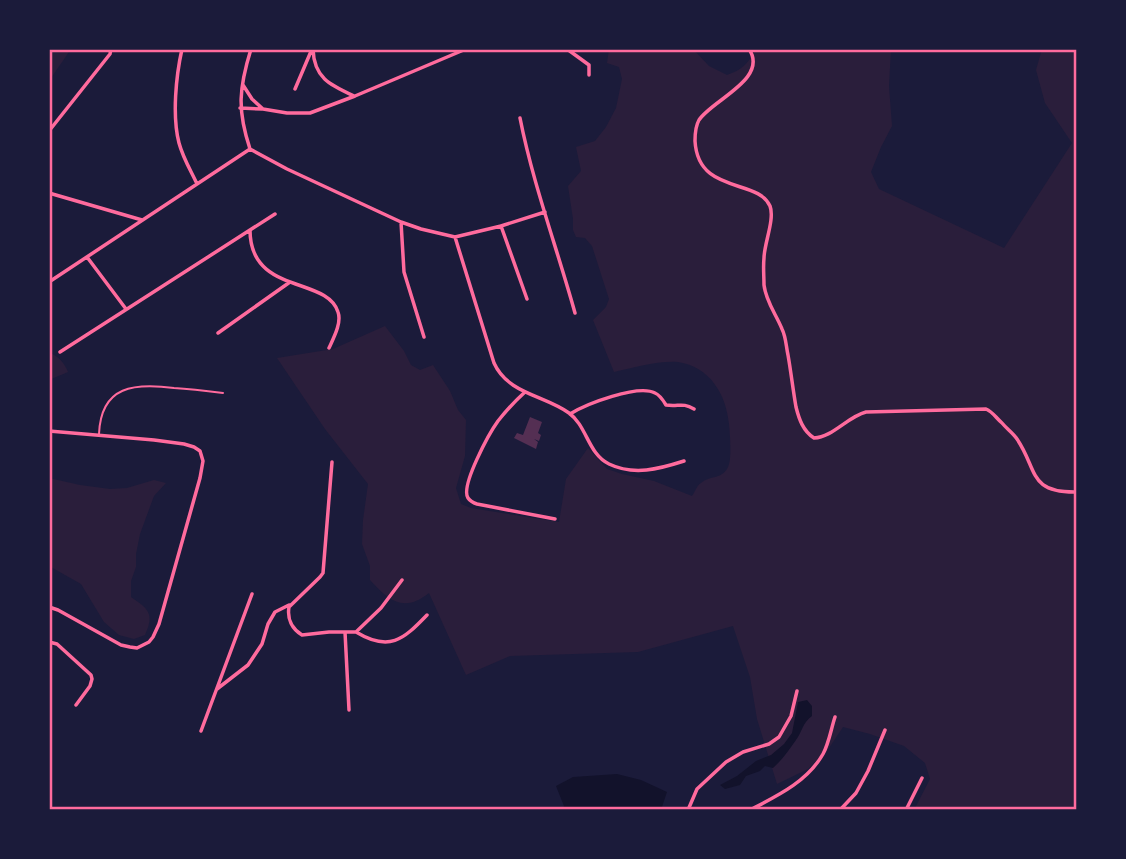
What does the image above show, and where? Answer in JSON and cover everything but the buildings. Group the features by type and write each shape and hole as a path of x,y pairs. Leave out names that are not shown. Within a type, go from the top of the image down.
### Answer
{"street":[{"path":"49,131 110,54 111,49"},
{"path":"182,49 177,81 177,129 184,156 197,184"},
{"path":"251,49 242,83 240,108 250,149 401,222 455,237 545,212"},
{"path":"295,89 312,49"},
{"path":"312,49 320,74 334,87 355,96"},
{"path":"240,108 310,113 466,49"},
{"path":"567,49 589,65 589,75"},
{"path":"750,49 753,56 752,70 729,96 709,109 699,120 695,136 696,149 702,164 712,175 760,195 769,204 771,216 764,259 766,295 783,329 796,407 805,430 814,438 822,437 849,419 866,412 986,409 1018,439 1032,471 1041,483 1056,492 1077,492"},
{"path":"242,83 252,99 263,109"},
{"path":"520,118 529,160 575,313"},
{"path":"49,282 250,149"},
{"path":"49,193 142,220"},
{"path":"60,352 275,214"},
{"path":"401,222 404,272 424,337"},
{"path":"501,226 527,299"},
{"path":"250,230 250,241 260,261 276,277 327,299 338,311 337,327 328,348"},
{"path":"455,237 494,363 505,379 517,389 570,414 582,428 596,453 609,464 636,471 684,461"},
{"path":"87,257 126,309"},
{"path":"218,333 290,282"},
{"path":"570,414 583,406 643,390 654,392 666,405 686,404 694,409"},
{"path":"525,392 512,404 490,434 466,493 468,499 477,504 555,519"},
{"path":"49,431 172,442 194,447 200,451 203,461 162,611 149,642 137,648 121,645 49,607"},
{"path":"332,462 323,573 289,607 292,626 302,635 316,632 356,632 369,640 382,643 408,635 427,615"},
{"path":"356,632 381,608 402,580"},
{"path":"201,731 252,594"},
{"path":"216,691 248,665 262,644 275,612 293,603"},
{"path":"344,631 349,710"},
{"path":"49,642 57,644 91,675 90,686 76,705"},
{"path":"688,810 697,789 726,762 779,737 791,716 797,691"},
{"path":"750,810 798,782 809,772 822,754 835,717"},
{"path":"840,810 856,793 886,730"},
{"path":"905,810 922,778"}],"lane":[{"path":"99,435 104,409 116,394 132,386 223,393"}],"shaded area":[{"path":"49,49 71,49 49,81"},
{"path":"609,49 693,49 709,66 727,75 746,64 754,52 752,49 891,49 889,86 892,126 871,172 879,189 1004,248 1072,143 1045,103 1036,70 1042,49 1077,49 1077,810 914,810 930,779 925,763 904,746 843,727 829,748 808,769 777,784 757,719 750,677 733,626 638,652 510,656 466,675 429,593 412,602 397,602 370,580 370,566 362,544 368,484 325,429 277,358 333,349 385,326 411,365 420,370 433,365 466,420 465,456 456,488 461,504 471,508 559,522 566,479 588,448 607,469 654,481 692,496 700,484 723,474 728,467 730,446 727,413 720,393 707,376 678,362 614,372 593,320 606,307 609,299 592,246 585,238 576,237 573,230 568,186 581,171 576,147 595,141 616,108 622,79 619,67 607,63"},
{"path":"49,353 61,360 68,372 49,380"},
{"path":"49,478 110,489 127,488 154,480 166,483 154,496 140,534 136,567 131,581 131,597 148,612 149,621 145,635 134,639 119,635 104,622 81,584 49,566"},
{"path":"807,700 812,706 812,716 773,768 765,766 746,776 740,785 725,789 720,785 756,761 771,755 784,744 792,733 798,702"},
{"path":"617,774 641,780 667,792 661,810 562,810 564,806 556,786 573,777"}]}
